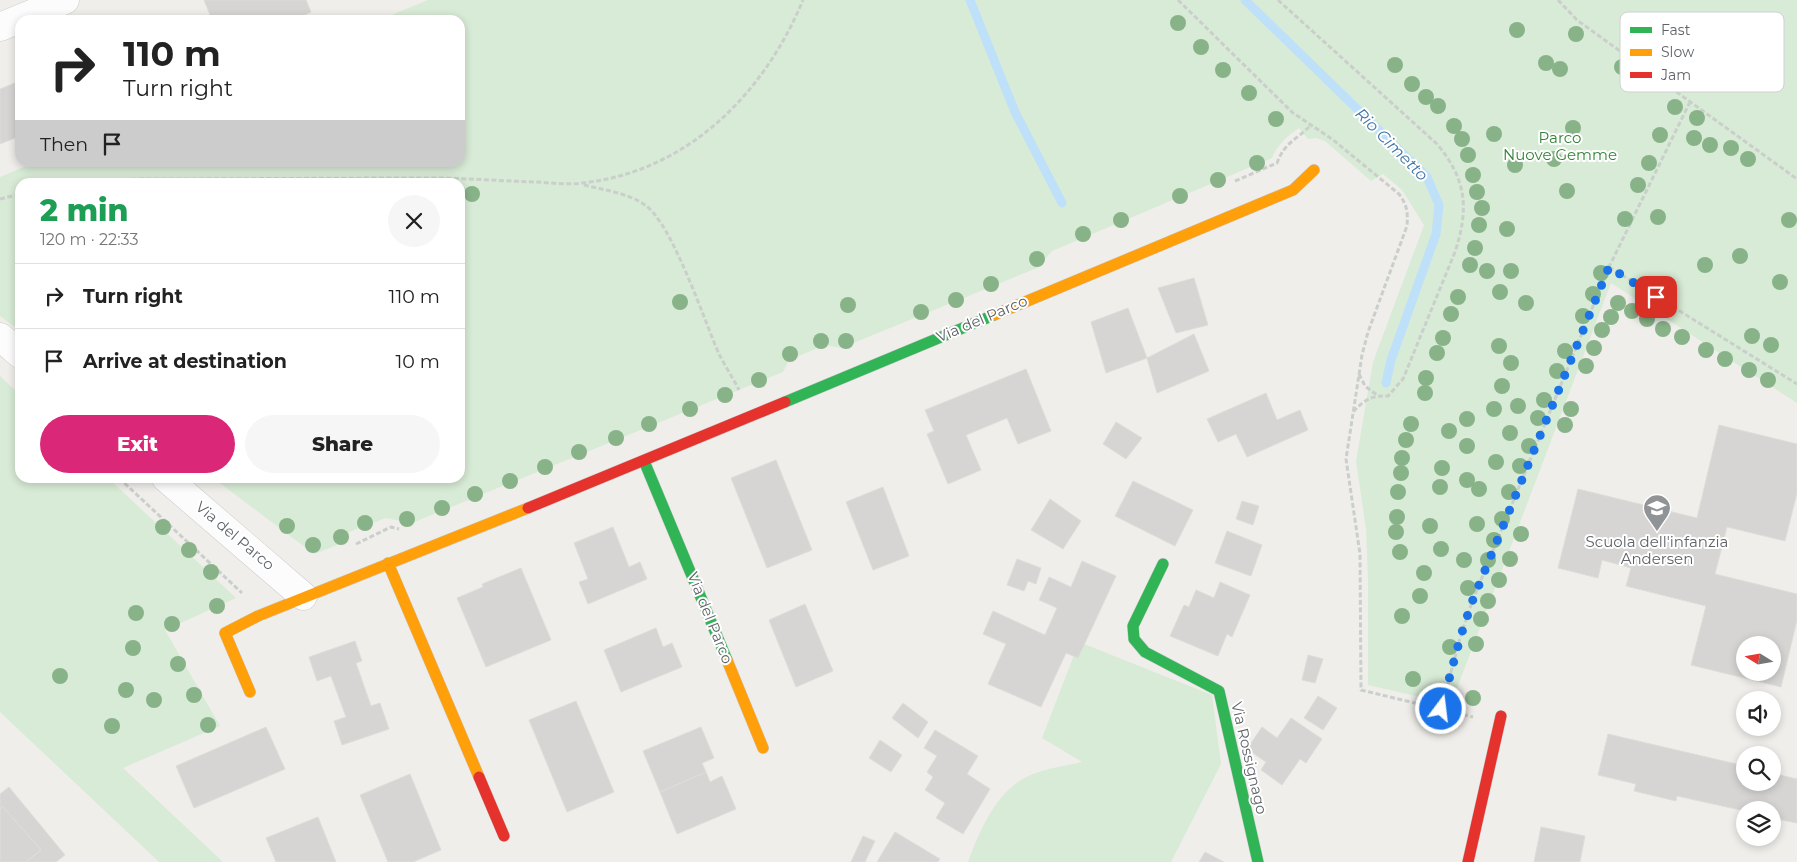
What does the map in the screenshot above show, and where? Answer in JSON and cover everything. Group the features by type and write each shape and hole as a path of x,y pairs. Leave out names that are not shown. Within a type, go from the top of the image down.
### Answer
{"street":[{"path":"28,15 66,0"},
{"path":"0,26 15,20"},
{"name":"Via del Parco","path":"250,692 225,633 303,596 644,461 1293,190 1314,170"},
{"path":"0,337 15,350"},
{"name":"Via del Parco","path":"644,461 763,748"},
{"name":"Via del Parco","path":"172,483 303,596"},
{"path":"388,563 504,836"},
{"name":"Via Rossignago","path":"1162,564 1133,626 1134,639 1145,652 1219,691 1258,862"},
{"path":"1468,862 1500,720"}],"path":[{"path":"465,179 580,184 607,180 667,159 706,134 742,98 774,56 803,0"},
{"path":"1178,0 1292,113 1332,139 1398,194 1406,204 1408,212 1407,226 1368,332 1359,372 1346,459 1360,554 1361,690 1441,709 1500,720"},
{"path":"1278,0 1437,144 1457,174 1463,192 1464,212 1461,233 1403,380 1388,396 1378,395 1364,386 1359,372"},
{"path":"1558,0 1577,20 1620,51"},
{"path":"1676,92 1797,179"},
{"path":"1441,709 1472,602 1609,267 1690,102"},
{"path":"580,184 618,193 646,205 661,222 720,355 742,398"},
{"path":"0,199 15,195"},
{"path":"1609,267 1797,384"},
{"path":"1353,412 1363,401 1378,395"},
{"path":"124,483 248,598"}],"green space":[{"name":"Parco Nuove Gemme","path":"428,0 1797,0 1797,403 1611,283 1451,704 1368,685 1366,529 1356,461 1373,362 1424,225 1402,190 1383,174 1371,181 1325,141 1316,138 1308,139 1299,128 1283,141 1272,158 1052,251 1037,268 841,348 825,345 789,360 783,372 412,523 386,518 349,532 345,542 314,554 220,483 465,483 465,178 15,178 15,327 0,316 0,177 23,167 465,167 465,15 391,15"},
{"path":"0,376 15,390 15,483 113,483 236,598 165,630 220,726 123,768 223,862 159,862 0,712"},
{"path":"1079,642 1212,695 1221,764 1171,862 968,862 978,836 992,810 1010,789 1021,780 1033,774 1082,762 1042,738"}],"building":[{"path":"204,0 306,0 311,12 305,15 210,15"},
{"path":"15,83 15,138 0,144 0,89"},
{"path":"1194,278 1208,325 1176,333 1158,288"},
{"path":"1128,308 1147,358 1106,373 1091,322"},
{"path":"1194,334 1209,371 1157,393 1147,358"},
{"path":"1026,369 1051,431 1018,444 1007,418 966,435 981,470 948,484 927,434 934,431 925,410"},
{"path":"1266,393 1277,420 1300,410 1308,430 1247,457 1236,434 1218,442 1207,419"},
{"path":"1116,422 1142,438 1126,459 1103,444"},
{"path":"1719,425 1797,444 1797,493 1785,541 1727,527 1715,574 1797,594 1797,620 1781,687 1756,681 1781,681 1781,636 1736,636 1736,676 1691,665 1706,606 1626,586 1631,568 1602,560 1598,578 1558,568 1578,489 1697,518"},
{"path":"776,460 812,550 767,568 731,478"},
{"path":"1133,481 1193,510 1175,546 1115,516"},
{"path":"883,487 909,556 873,570 846,502"},
{"path":"1050,499 1081,521 1063,549 1031,530"},
{"path":"1242,501 1259,506 1253,525 1236,519"},
{"path":"613,527 629,567 640,562 647,579 588,604 579,582 588,579 574,543"},
{"path":"1227,531 1262,545 1251,576 1215,563"},
{"path":"1017,559 1041,568 1036,584 1028,581 1024,591 1007,585"},
{"path":"1082,561 1116,576 1078,658 1066,653 1041,707 988,684 1006,644 983,634 993,611 1045,635 1057,608 1039,600 1049,577 1071,587"},
{"path":"521,568 551,640 486,667 457,598 483,587 482,584"},
{"path":"1220,582 1250,595 1232,637 1227,634 1218,656 1170,636 1184,605 1189,607 1196,590 1214,598"},
{"path":"805,604 833,671 796,687 769,620"},
{"path":"656,628 663,647 672,643 682,667 621,692 604,650"},
{"path":"355,641 362,661 356,663 371,706 380,703 389,729 342,745 334,721 346,717 331,676 317,681 309,657"},
{"path":"1308,655 1323,659 1315,683 1302,680"},
{"path":"1318,696 1337,708 1323,730 1304,718"},
{"path":"576,701 614,792 567,812 529,720"},
{"path":"903,703 928,722 918,738 892,718"},
{"path":"1291,718 1322,739 1306,763 1300,759 1282,785 1261,770 1266,762 1247,749 1262,727 1277,738"},
{"path":"266,727 285,769 194,808 176,766"},
{"path":"701,727 714,758 702,763 706,772 660,792 643,751"},
{"path":"935,730 978,756 967,774 990,789 963,834 936,818 945,803 925,790 933,777 927,772 937,756 924,748"},
{"path":"1608,734 1736,764 1736,791 1781,791 1781,775 1797,779 1797,823 1781,820 1781,801 1736,801 1736,809 1677,796 1676,801 1634,791 1636,784 1598,775"},
{"path":"880,740 902,755 891,772 869,758"},
{"path":"706,772 710,782 722,776 736,809 677,834 660,792"},
{"path":"410,774 441,850 413,862 388,862 360,795"},
{"path":"9,787 65,855 56,862 26,862 41,850 3,807 0,809 0,794"},
{"path":"3,807 41,850 26,862 0,862 0,809"},
{"path":"318,817 336,862 276,862 266,838"},
{"path":"1541,827 1585,836 1580,862 1534,862"},
{"path":"895,832 940,859 938,862 877,862"},
{"path":"863,836 875,841 865,862 851,862"},
{"path":"1205,852 1224,862 1199,862"}],"waterway":[{"path":"970,0 1015,112 1062,203"},
{"name":"Rio Cimetto","path":"1245,0 1427,177 1439,205 1436,234 1391,360 1386,383"}],"traffic: fast":[{"path":"785,402 994,315"},
{"path":"644,461 727,660"},
{"path":"1163,564 1133,626 1134,639 1145,652 1219,691 1258,862"}],"traffic: slow":[{"path":"994,315 1293,190 1314,170"},
{"path":"250,692 225,633 258,616 528,508"},
{"path":"388,563 479,777"},
{"path":"727,660 763,748"}],"traffic: jam":[{"path":"528,508 785,402"},
{"path":"1468,862 1501,716"},
{"path":"479,777 504,836"}],"place":[{"name":"Scuola dell'infanzia Andersen","path":"1657,532"}],"route":[{"path":"1441,709 1472,602 1609,267 1656,297"}]}
